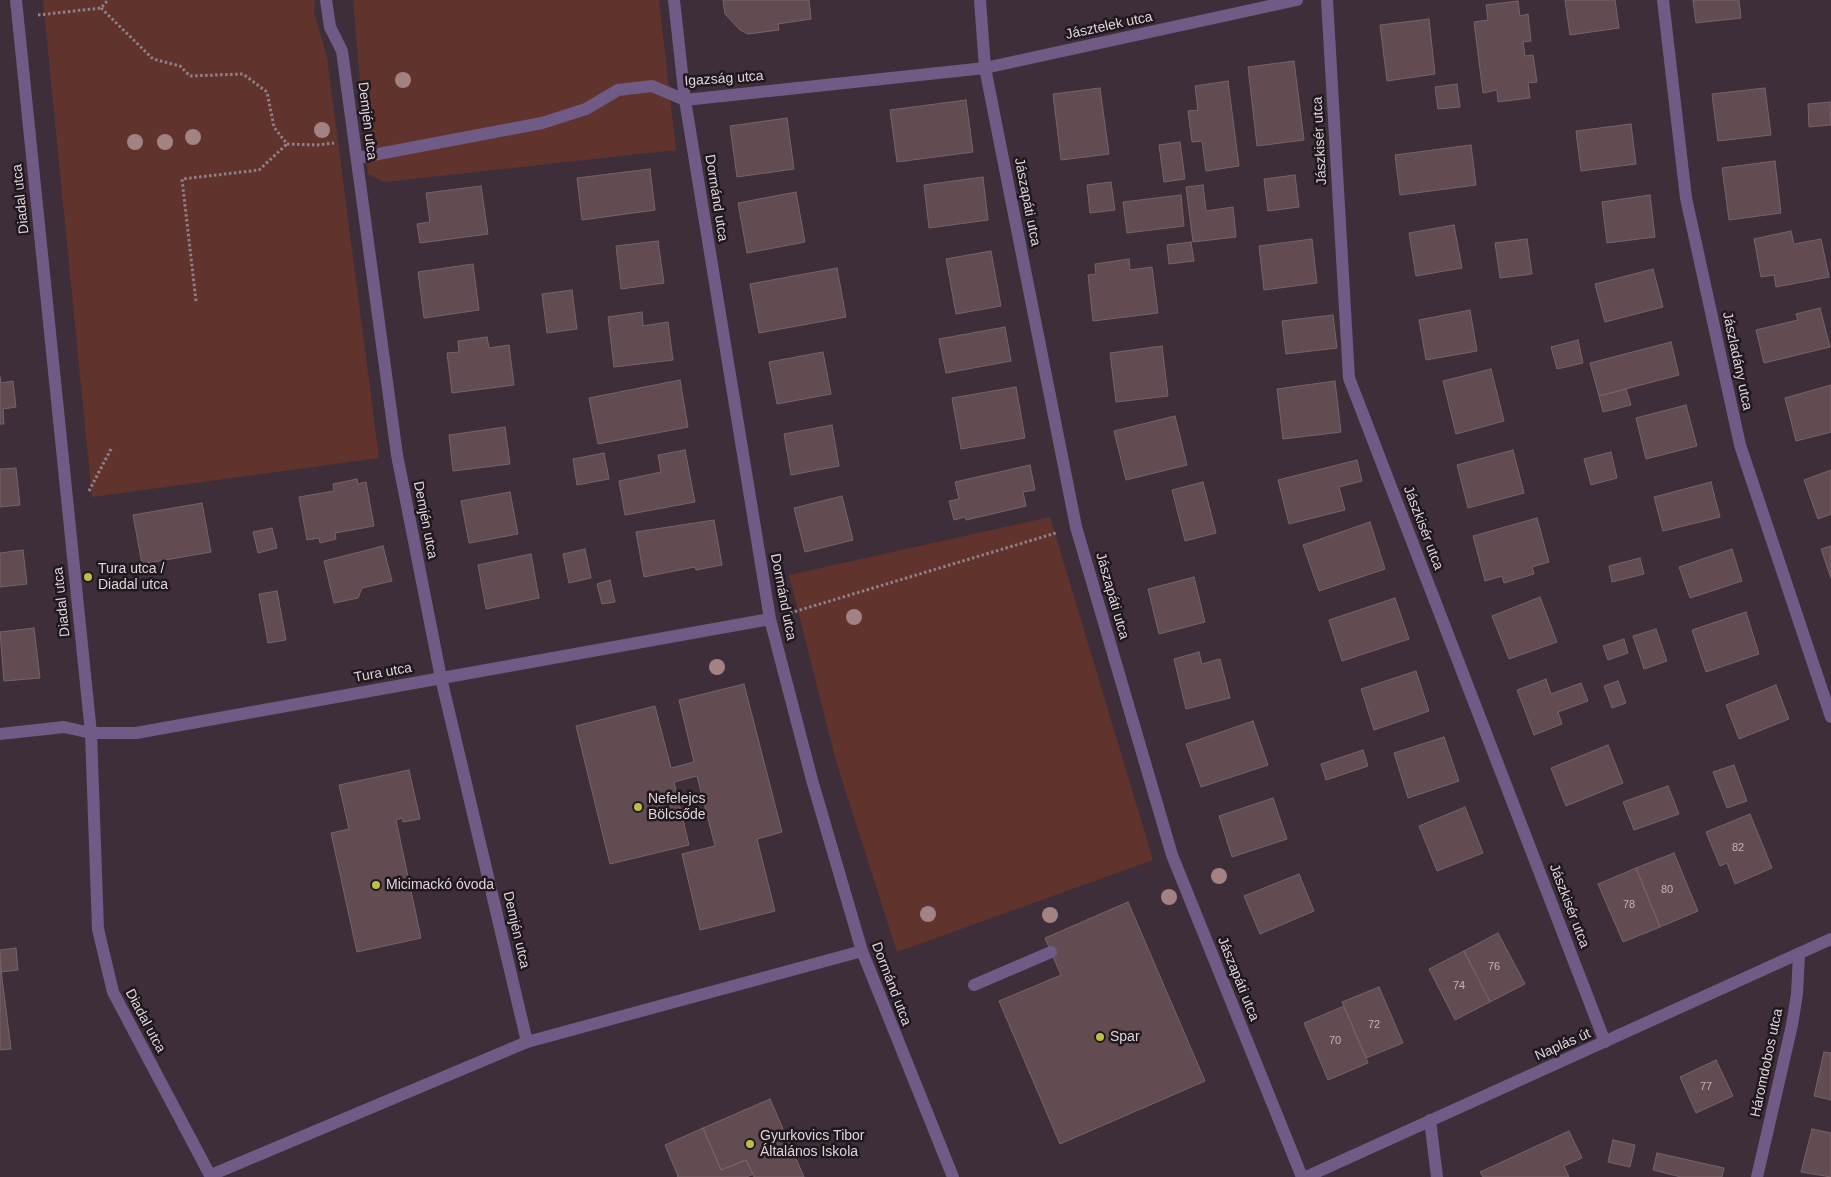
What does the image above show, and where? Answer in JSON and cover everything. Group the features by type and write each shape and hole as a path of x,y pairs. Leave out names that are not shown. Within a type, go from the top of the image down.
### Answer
{"street":[{"name":"Diadal utca","path":"16,0 91,732 98,928 113,992 211,1176"},
{"name":"Demjén utca","path":"326,0 330,27 342,51 396,455 441,678 527,1042"},
{"name":"Dormánd utca","path":"674,0 685,100 770,619 812,780 862,951 953,1177"},
{"name":"Jászapáti utca","path":"980,0 985,68 1076,527 1172,855 1304,1177"},
{"name":"Jásztelek utca","path":"985,68 1297,0"},
{"name":"Jászkisér utca","path":"1327,0 1350,378 1605,1042"},
{"name":"Jászladány utca","path":"1663,0 1686,198 1740,445 1831,717"},
{"name":"Igazság utca","path":"357,158 542,123 586,109 618,90 652,86 685,100 985,68"},
{"name":"Tura utca","path":"0,734 64,727 91,732 136,733 770,619"},
{"name":"Naplás út","path":"1304,1177 1831,939"},
{"path":"211,1176 527,1042 862,951"},
{"path":"974,985 1051,952"},
{"name":"Háromdobos utca","path":"1757,1177 1792,1025 1799,955"},
{"path":"1430,1120 1437,1177"}],"path":[{"path":"18,18 101,8 108,0"},
{"path":"101,8 153,59 180,66 190,76 243,74 267,92 274,127 287,144"},
{"path":"196,301 182,179 259,170 287,144 317,145 355,140"},
{"path":"88,493 111,449"},
{"path":"770,619 1076,527"}],"shaded area":[{"path":"43,0 315,0 314,12 327,57 379,458 92,497"},
{"path":"353,0 659,0 676,150 384,182 368,174"},
{"path":"1050,517 1153,860 897,952 836,761 789,575"}],"building":[{"path":"723,0 809,0 811,19 778,24 779,30 748,34 740,30 725,14"},
{"path":"1565,0 1615,0 1619,28 1570,35"},
{"path":"1693,0 1739,0 1741,18 1696,23"},
{"path":"1518,1 1520,16 1528,14 1531,41 1523,42 1525,56 1533,55 1537,82 1528,83 1530,98 1498,102 1497,90 1483,93 1474,22 1488,20 1486,5"},
{"path":"1429,19 1435,74 1387,81 1380,25"},
{"path":"1294,61 1304,140 1257,146 1248,67"},
{"path":"1228,81 1239,166 1206,171 1202,141 1192,142 1188,111 1198,110 1195,86"},
{"path":"1457,84 1460,107 1438,109 1435,87"},
{"path":"1100,88 1109,154 1061,160 1053,94"},
{"path":"1765,88 1771,135 1718,141 1712,94"},
{"path":"966,100 973,152 897,162 890,110"},
{"path":"1830,102 1831,125 1809,127 1808,104"},
{"path":"787,118 794,169 737,177 730,126"},
{"path":"1631,124 1636,164 1581,171 1576,131"},
{"path":"1180,142 1185,179 1164,182 1159,145"},
{"path":"1471,145 1476,185 1400,195 1395,155"},
{"path":"1775,161 1781,213 1729,220 1722,168"},
{"path":"650,169 655,210 582,220 577,178"},
{"path":"1295,175 1299,207 1268,211 1264,179"},
{"path":"983,177 988,220 929,228 924,185"},
{"path":"1111,182 1115,210 1090,213 1087,185"},
{"path":"1203,185 1206,211 1233,207 1236,237 1193,242 1186,187"},
{"path":"481,186 488,234 420,243 417,224 430,222 426,193"},
{"path":"796,192 805,242 747,253 738,203"},
{"path":"1181,195 1184,226 1127,233 1123,202"},
{"path":"1650,195 1655,237 1607,243 1602,202"},
{"path":"1454,225 1462,268 1416,276 1409,233"},
{"path":"1791,231 1794,244 1821,239 1829,277 1776,287 1774,275 1761,277 1754,239"},
{"path":"1312,239 1317,283 1264,290 1259,246"},
{"path":"1527,239 1532,274 1500,278 1495,243"},
{"path":"658,241 664,283 621,289 616,246"},
{"path":"1191,242 1194,261 1169,264 1167,245"},
{"path":"991,251 1001,306 956,314 946,259"},
{"path":"1129,259 1130,270 1152,267 1158,313 1093,321 1088,275 1096,274 1095,264"},
{"path":"473,264 479,310 424,318 418,272"},
{"path":"837,268 846,317 759,333 750,284"},
{"path":"1653,269 1663,307 1605,322 1595,284"},
{"path":"572,290 577,329 547,333 542,294"},
{"path":"1820,308 1830,347 1764,363 1756,330 1798,320 1796,314"},
{"path":"1470,310 1477,351 1426,360 1419,320"},
{"path":"642,312 643,326 668,322 673,360 614,367 608,317"},
{"path":"1333,315 1337,348 1286,354 1282,321"},
{"path":"1005,327 1011,361 946,373 939,339"},
{"path":"487,337 489,348 509,345 514,385 452,393 447,353 459,352 458,341"},
{"path":"1578,340 1583,363 1557,369 1551,347"},
{"path":"1671,342 1679,375 1599,396 1590,363"},
{"path":"1162,346 1168,396 1116,402 1110,353"},
{"path":"823,352 831,394 777,404 769,362"},
{"path":"1491,369 1504,421 1456,434 1443,381"},
{"path":"0,377 1,383 13,381 16,407 3,409 4,424 0,424"},
{"path":"680,380 688,427 598,444 589,398"},
{"path":"1335,381 1341,432 1283,439 1277,389"},
{"path":"1831,385 1831,432 1796,441 1785,398"},
{"path":"1016,387 1025,438 961,449 952,398"},
{"path":"1626,389 1631,405 1603,412 1599,396"},
{"path":"1686,405 1697,446 1646,459 1636,418"},
{"path":"1175,416 1187,465 1126,480 1114,431"},
{"path":"832,425 839,466 791,475 784,434"},
{"path":"505,427 510,464 453,471 449,435"},
{"path":"685,450 695,502 625,515 619,481 661,472 658,455"},
{"path":"1513,450 1524,493 1468,508 1457,465"},
{"path":"1611,452 1617,478 1591,485 1584,459"},
{"path":"604,453 609,479 577,485 573,459"},
{"path":"1357,460 1362,481 1339,487 1345,510 1289,524 1278,480"},
{"path":"1030,465 1035,490 1023,492 1026,506 966,520 965,517 954,520 949,501 959,499 955,482"},
{"path":"16,468 20,505 0,507 0,469"},
{"path":"1831,470 1831,514 1818,519 1804,480"},
{"path":"357,479 358,484 366,482 374,526 335,533 336,539 320,543 319,538 307,540 299,497 334,491 333,484"},
{"path":"1203,482 1216,533 1185,541 1172,490"},
{"path":"1711,482 1720,517 1663,531 1654,497"},
{"path":"510,492 518,534 469,543 461,501"},
{"path":"842,496 853,540 805,552 794,508"},
{"path":"202,503 211,552 142,564 133,515"},
{"path":"1537,518 1549,562 1532,567 1534,574 1504,583 1502,576 1485,581 1473,536"},
{"path":"714,520 722,565 696,570 695,567 644,577 636,532"},
{"path":"1370,522 1385,569 1319,591 1303,545"},
{"path":"272,528 277,548 258,553 253,532"},
{"path":"383,546 392,581 362,588 358,598 334,603 324,561"},
{"path":"1831,546 1831,578 1821,549"},
{"path":"585,549 591,578 569,583 563,554"},
{"path":"1732,549 1742,581 1690,598 1679,567"},
{"path":"23,550 27,584 0,587 0,553"},
{"path":"531,554 539,598 486,609 478,565"},
{"path":"1640,558 1644,574 1612,582 1609,566"},
{"path":"1194,577 1205,622 1159,634 1148,589"},
{"path":"610,580 615,602 602,604 597,584"},
{"path":"277,591 286,640 268,643 259,594"},
{"path":"1540,597 1557,642 1509,659 1492,616"},
{"path":"1395,598 1409,639 1342,661 1329,620"},
{"path":"1746,612 1759,654 1706,672 1692,630"},
{"path":"34,628 40,678 4,681 0,632"},
{"path":"1656,629 1667,661 1644,669 1633,636"},
{"path":"1624,639 1628,653 1608,660 1603,646"},
{"path":"1199,652 1202,664 1220,659 1230,698 1186,709 1174,659"},
{"path":"1416,671 1429,711 1374,730 1361,689"},
{"path":"1546,679 1551,694 1581,683 1588,701 1558,712 1562,724 1534,735 1517,690"},
{"path":"1618,681 1626,703 1612,708 1604,686"},
{"name":"Nefelejcs Bölcsőde","path":"744,684 782,832 757,839 775,911 700,930 682,854 715,846 697,776 674,782 689,845 610,864 576,726 655,706 671,768 694,762 679,700"},
{"path":"1776,685 1789,719 1739,739 1726,705"},
{"path":"1253,721 1268,765 1201,787 1186,744"},
{"path":"1444,737 1459,781 1408,798 1394,753"},
{"path":"1608,745 1623,783 1566,806 1551,768"},
{"path":"1363,750 1368,766 1326,780 1321,764"},
{"path":"1734,765 1747,801 1727,808 1713,772"},
{"name":"Micimackó óvoda","path":"409,770 420,819 403,822 402,818 396,820 421,938 357,952 331,833 349,829 339,785"},
{"path":"1668,786 1679,814 1634,830 1623,802"},
{"path":"1273,798 1287,839 1232,857 1219,816"},
{"path":"1465,807 1483,853 1437,871 1419,826"},
{"path":"1750,814 1772,868 1735,884 1727,863 1720,866 1706,832"},
{"path":"1674,853 1698,911 1660,927 1636,868"},
{"path":"1636,868 1660,927 1623,942 1598,884"},
{"path":"1299,874 1314,911 1260,934 1244,896"},
{"name":"Spar","path":"1128,902 1205,1081 1060,1144 999,1001 1061,975 1045,938"},
{"path":"1498,933 1525,984 1490,1002 1464,951"},
{"path":"16,948 18,970 1,972 0,950"},
{"path":"1464,951 1490,1002 1455,1020 1429,969"},
{"path":"0,963 11,1049 0,1050"},
{"path":"1379,987 1403,1043 1366,1058 1342,1002"},
{"path":"1344,1006 1368,1063 1328,1080 1304,1023"},
{"path":"1824,1052 1831,1053 1831,1100 1814,1096"},
{"path":"1716,1060 1733,1096 1696,1113 1680,1077"},
{"name":"Gyurkovics Tibor Általános Iskola","path":"770,1099 804,1177 754,1177 746,1160 721,1170 703,1128"},
{"path":"703,1128 721,1170 746,1160 753,1174 747,1177 677,1177 665,1145"},
{"path":"1812,1129 1831,1133 1831,1177 1801,1172"},
{"path":"1569,1131 1582,1158 1564,1166 1569,1177 1483,1177 1480,1172"},
{"path":"1613,1140 1635,1145 1630,1167 1608,1162"},
{"path":"1657,1153 1724,1168 1722,1177 1681,1177 1653,1170"}],"place":[{"name":"Tura utca / Diadal utca","path":"88,577"},
{"name":"Nefelejcs Bölcsőde","path":"638,807"},
{"name":"Micimackó óvoda","path":"376,885"},
{"name":"Spar","path":"1100,1037"},
{"name":"Gyurkovics Tibor Általános Iskola","path":"750,1144"}]}
